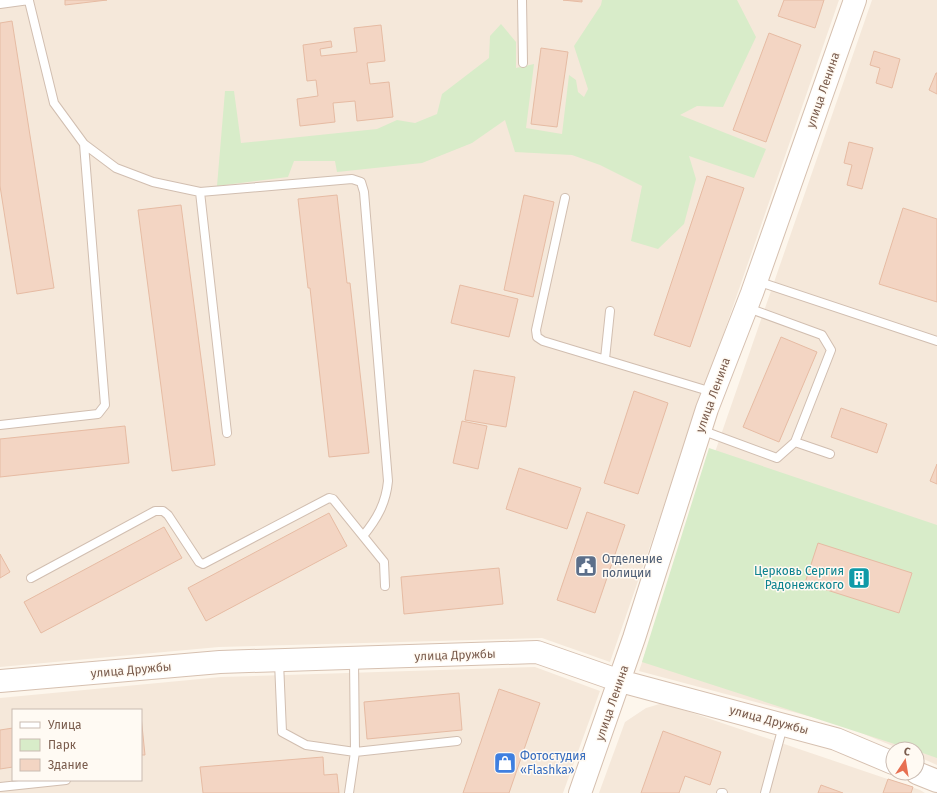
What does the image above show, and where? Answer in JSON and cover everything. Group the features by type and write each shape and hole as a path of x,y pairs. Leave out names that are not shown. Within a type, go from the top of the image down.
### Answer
{"street":[{"name":"улица Ленина","path":"580,793 620,681 713,392 756,281 855,0"},
{"name":"улица Дружбы","path":"0,681 220,662 537,652 620,681 836,739 885,760"},
{"path":"925,776 937,781"}],"lane":[{"path":"0,4 29,0 54,103 84,144 116,168 153,182 200,192 352,179 361,182 364,192 388,481 386,494 381,509 363,536"},
{"path":"522,0 523,64"},
{"path":"0,425 98,414 105,405 84,144"},
{"path":"200,192 227,433"},
{"path":"565,198 536,330 537,337 713,392"},
{"path":"756,281 937,341"},
{"path":"700,430 777,458 795,442 831,350 822,335 746,308"},
{"path":"605,359 610,311"},
{"path":"795,442 830,454"},
{"path":"31,578 155,511 163,511 168,515 199,562 203,564 329,498 333,499 384,562 385,586"},
{"path":"349,793 355,752 354,658"},
{"path":"279,660 282,732 306,745 355,752 457,741"},
{"path":"765,793 784,724"},
{"path":"0,786 55,781"}],"shaded area":[{"path":"0,0 839,0 610,662 542,638 219,647 0,667"},
{"path":"872,0 937,0 937,765 925,760 925,741 885,741 885,743 842,725 639,671"},
{"path":"535,667 600,691 563,793 0,793 0,698 221,677"},
{"path":"663,703 885,778 885,781 893,781 925,793 599,793 625,722 646,708"}],"green space":[{"path":"602,0 737,0 756,37 723,107 697,106 680,115 766,149 754,178 689,156 696,179 684,224 658,249 631,241 642,186 600,165 572,155 515,152 505,120 472,143 422,163 337,172 335,161 294,161 288,177 217,186 225,91 234,91 241,143 377,129 397,120 415,123 437,114 442,94 489,58 490,36 501,24 516,42 516,68 534,64 526,128 562,134 569,75 576,80 578,92 584,97 588,89 574,46 601,5"},
{"path":"709,448 937,525 937,758 925,754 925,741 885,741 642,662"}],"building":[{"path":"65,0 107,0 65,5"},
{"path":"563,0 582,0 582,2"},
{"path":"784,0 824,0 815,28 778,16"},
{"path":"12,21 54,288 17,294 0,186 0,23"},
{"path":"381,25 385,61 367,63 370,84 389,82 393,117 357,121 355,101 333,103 335,122 300,126 297,99 318,96 316,80 307,81 303,45 331,41 332,47 320,49 321,56 357,52 354,28"},
{"path":"769,33 801,45 766,142 733,130"},
{"path":"541,48 568,52 557,127 531,124"},
{"path":"874,51 900,59 892,88 876,83 880,68 870,65"},
{"path":"937,73 937,94 929,90"},
{"path":"849,142 873,148 862,189 847,185 852,165 844,163"},
{"path":"707,176 744,188 690,347 654,335"},
{"path":"337,195 347,283 350,283 369,453 329,457 310,288 308,288 298,199"},
{"path":"524,195 554,202 533,297 504,290"},
{"path":"181,205 215,465 172,471 138,210"},
{"path":"903,208 937,219 937,302 879,284"},
{"path":"460,285 518,299 509,337 451,323"},
{"path":"781,337 817,352 779,442 743,427"},
{"path":"474,370 515,377 506,427 465,420"},
{"path":"634,391 668,403 638,494 604,483"},
{"path":"841,408 887,424 877,453 831,437"},
{"path":"462,421 487,426 478,469 453,463"},
{"path":"125,426 129,463 0,477 0,439"},
{"path":"937,464 937,484 930,481"},
{"path":"519,468 581,488 567,529 506,509"},
{"path":"587,512 625,525 595,613 557,600"},
{"path":"329,513 347,546 206,621 188,588"},
{"path":"164,527 182,558 41,633 24,602"},
{"name":"Церковь Сергия Радонежского","path":"818,543 912,573 899,613 805,583"},
{"path":"0,554 10,572 0,578"},
{"path":"499,568 503,604 404,614 401,577"},
{"path":"499,689 540,703 509,793 463,793"},
{"path":"459,693 462,730 367,739 364,702"},
{"path":"142,726 145,755 142,755"},
{"path":"12,728 12,767 0,769 0,730"},
{"path":"663,731 721,752 710,785 685,776 679,793 641,793"},
{"path":"323,757 324,775 337,774 339,793 203,793 200,767"},
{"path":"887,781 894,781 913,787 911,793 883,793"},
{"path":"821,785 843,793 818,793"}],"place":[{"name":"Отделение полиции","path":"586,566"},
{"name":"Церковь Сергия Радонежского","path":"859,578"},
{"name":"Фотостудия «Flashka»","path":"505,763"}]}
